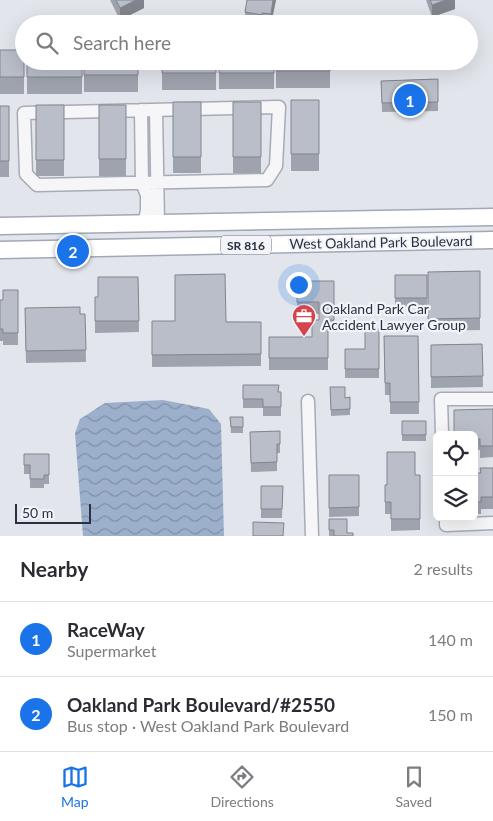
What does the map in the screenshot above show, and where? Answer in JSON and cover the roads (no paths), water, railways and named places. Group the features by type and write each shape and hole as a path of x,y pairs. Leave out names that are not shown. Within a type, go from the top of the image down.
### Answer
{"main road":[{"name":"West Oakland Park Boulevard","path":"0,226 493,217"},
{"path":"128,247 147,241 151,223"},
{"path":"157,247 160,236 182,223"},
{"name":"West Oakland Park Boulevard","path":"0,250 493,240"}],"street":[{"path":"279,107 276,166 267,180 37,185 26,174 24,113 156,110 279,107"},
{"path":"141,110 142,183 147,195 147,211 151,223"},
{"path":"151,223 157,182 156,110"},
{"path":"442,431 441,399 493,399"},
{"path":"308,401 312,536"},
{"path":"446,521 493,523"}],"water":[{"path":"163,400 209,409 221,424 224,536 83,536 75,433 80,419 105,403"}],"place":[{"name":"RaceWay","path":"410,100"},
{"name":"Oakland Park Boulevard/#2550","path":"73,251"},
{"name":"Oakland Park Car Accident Lawyer Group","path":"304,337"}]}
